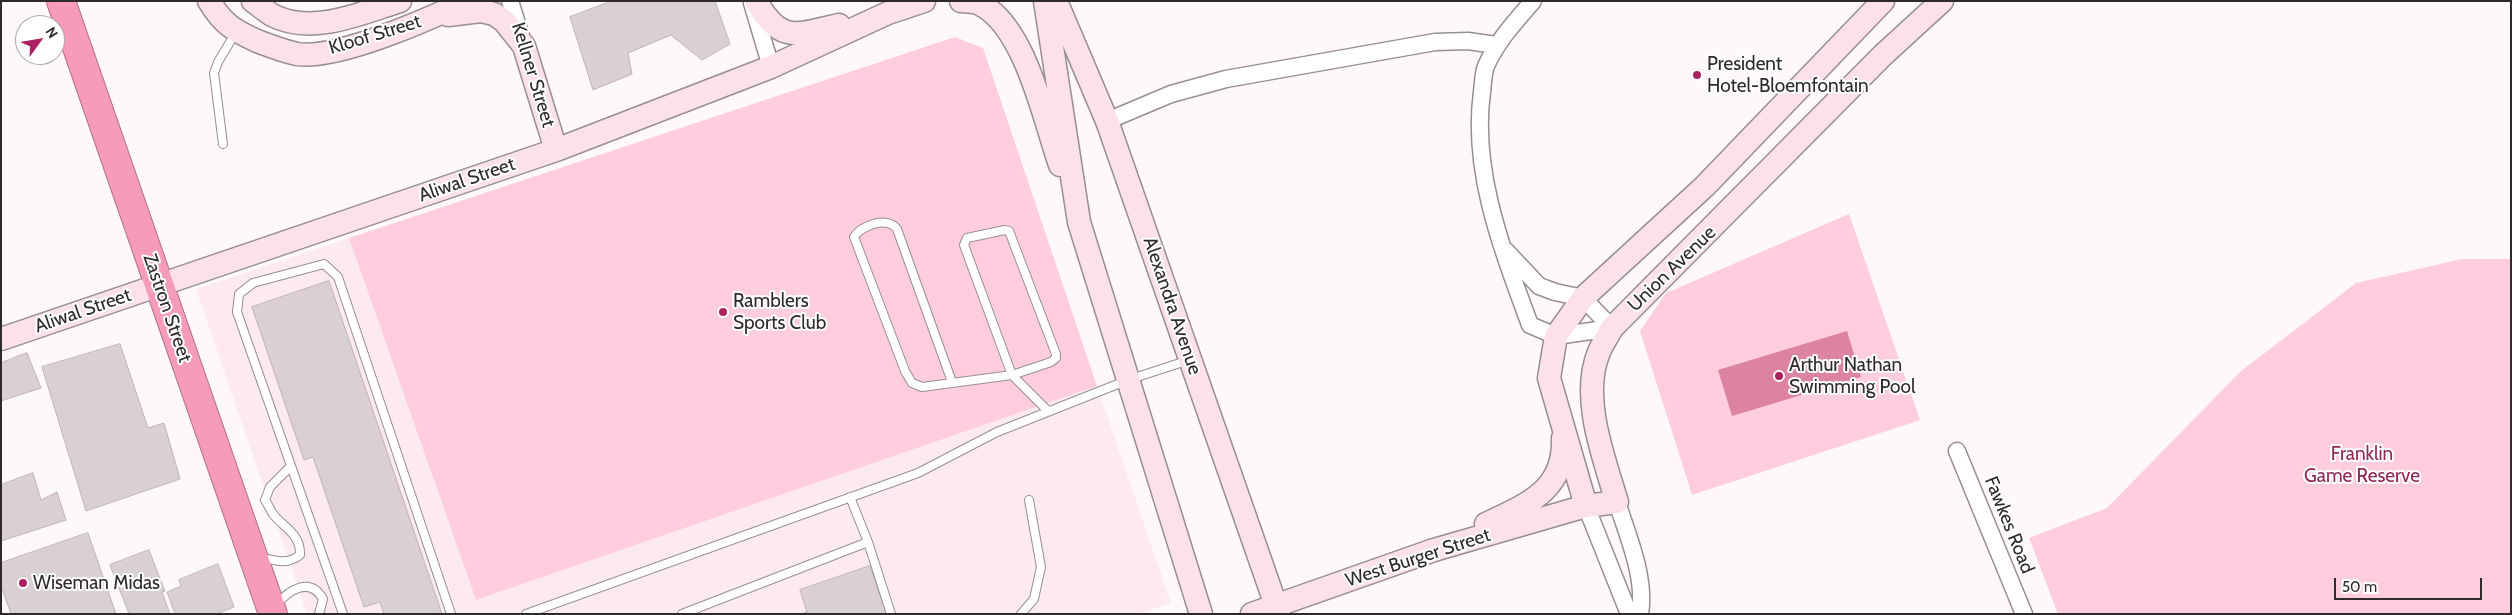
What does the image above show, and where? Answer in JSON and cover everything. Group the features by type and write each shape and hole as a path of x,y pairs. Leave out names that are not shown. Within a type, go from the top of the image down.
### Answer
{"highway":[{"name":"Zastron Street","path":"61,1 272,612"}],"main road":[{"name":"Kloof Street","path":"209,1 221,20 236,32 275,48 299,54 356,45 429,19 466,1"},
{"name":"Kloof Street","path":"253,1 273,15 302,23 337,21 400,1"},
{"path":"756,1 763,13 779,28 794,35 888,14"},
{"name":"Aliwal Street","path":"1,339 556,150 771,67 888,14 924,1"},
{"path":"961,1 979,3 1002,20 1013,34 1026,66 1079,222 1201,614"},
{"path":"1045,1 1079,222"},
{"name":"Alexandra Avenue","path":"1056,1 1107,121 1278,610"},
{"name":"Union Avenue","path":"1586,506 1549,378 1556,336 1583,298 1705,186 1883,1"},
{"name":"Union Avenue","path":"1617,502 1595,425 1593,397 1598,353 1612,328 1858,80 1942,1"},
{"path":"429,19 481,11 494,14 504,21 524,46"},
{"name":"Kellner Street","path":"524,46 556,150"},
{"path":"1831,56 1858,80"},
{"path":"1434,550 1530,503 1547,490 1564,456 1562,423"},
{"name":"West Burger Street","path":"1252,614 1278,610 1434,550 1586,506 1617,502"}],"street":[{"name":"Kellner Street","path":"510,1 524,46"},
{"path":"751,1 771,67"},
{"path":"1533,1 1496,45 1485,68 1480,104 1479,140 1487,190 1501,246 1530,325 1556,336 1612,328"},
{"path":"1107,121 1171,94 1226,80 1435,42 1468,41 1496,45"},
{"path":"1501,246 1539,286 1555,292 1583,298 1612,328"},
{"name":"Fawkes Road","path":"1957,451 2024,614"},
{"name":"Union Avenue","path":"1617,502 1639,581 1642,600 1640,614"},
{"path":"1586,506 1629,614"}],"lane":[{"path":"222,144 214,73 218,62 236,32"},
{"path":"952,382 894,224 886,221 860,229 854,237 905,371 912,383 922,387 1012,375 1051,362 1056,358 1011,234 1005,230 967,238 964,245 1012,375 1048,412"},
{"path":"343,614 238,312 239,294 253,283 324,264 338,277 450,614"},
{"path":"526,614 918,473 997,432 1128,380 1191,359"},
{"path":"252,554 278,562 294,560 300,555 301,544 294,534 273,514 265,500 270,487 291,466"},
{"path":"850,497 868,542 891,614"},
{"path":"1020,614 1034,599 1041,567 1029,500"},
{"path":"682,614 868,542"},
{"path":"272,612 284,597 300,587 311,586 318,590 323,599 320,614"}],"shaded area":[{"path":"349,238 476,600 1097,386 1171,603 1139,614 307,614 196,289"},
{"path":"1847,331 1861,377 1732,416 1718,370"}],"green space":[{"name":"Ramblers Sports Club","path":"955,37 983,48 1097,386 476,600 349,238"},
{"name":"Arthur Nathan Swimming Pool","path":"1849,214 1920,420 1692,495 1640,331 1666,293"},
{"name":"Franklin Game Reserve","path":"2462,259 2511,259 2511,614 2058,614 2029,538 2107,508 2240,372 2356,283"}],"building":[{"path":"612,1 715,1 730,44 702,60 671,35 628,53 632,74 593,90 570,17"},
{"path":"329,281 442,614 384,614 380,602 364,607 313,457 304,460 252,307"},
{"path":"120,344 148,428 164,423 180,479 86,511 42,367"},
{"path":"27,353 41,388 1,401 1,363"},
{"path":"33,473 41,500 57,492 66,520 1,541 1,485"},
{"path":"88,533 116,614 11,614 1,586 1,563"},
{"path":"149,550 165,591 162,592 170,614 129,614 110,565"},
{"path":"218,564 234,607 217,614 175,614 167,592 181,586 179,580"},
{"path":"870,566 887,614 801,614 807,612 800,590"}],"place":[{"name":"President Hotel-Bloemfontain","path":"1697,75"},
{"name":"Ramblers Sports Club","path":"723,312"},
{"name":"Arthur Nathan Swimming Pool","path":"1779,376"},
{"name":"Wiseman Midas","path":"23,583"}]}
